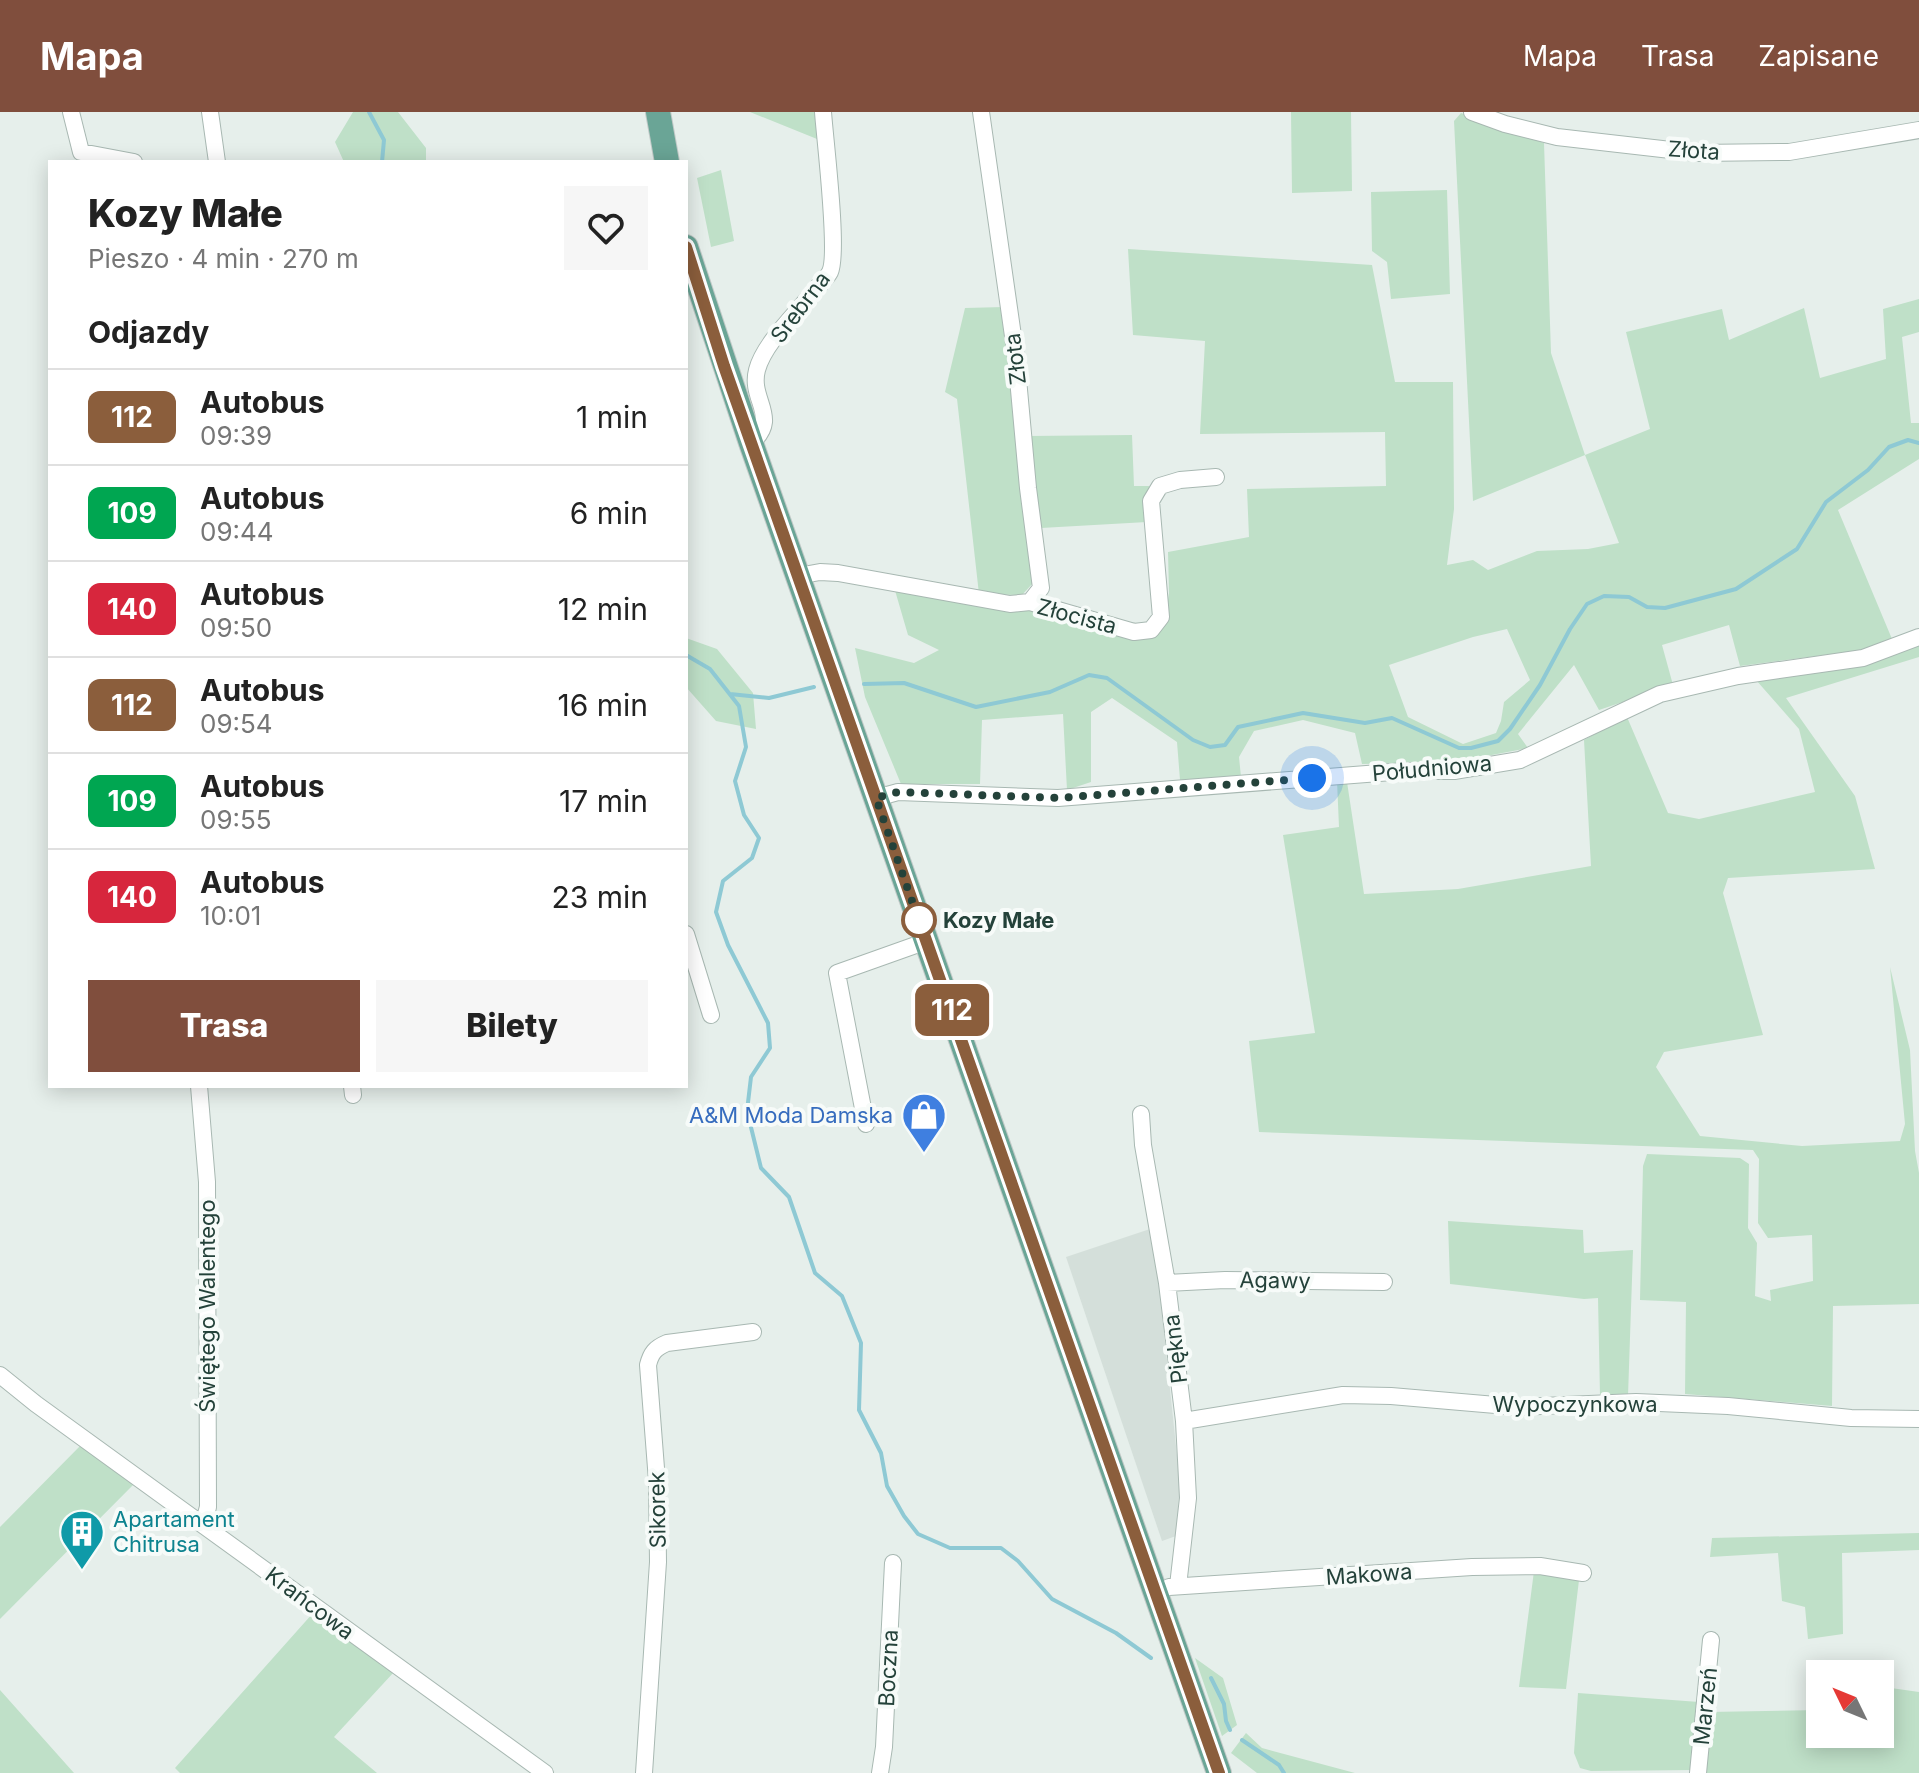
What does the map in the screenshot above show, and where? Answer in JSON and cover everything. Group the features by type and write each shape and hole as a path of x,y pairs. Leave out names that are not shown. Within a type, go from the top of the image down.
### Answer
{"main road":[{"path":"658,112 667,160"},
{"path":"688,253 751,443 927,941 1167,1588 1219,1773"}],"street":[{"path":"71,112 79,157 112,160"},
{"path":"210,112 217,160"},
{"name":"Srebrna","path":"751,443 761,435 765,420 755,383 763,357 831,270 832,231 823,112"},
{"name":"Złota","path":"981,112 1016,357 1041,588 1030,602"},
{"name":"Złota","path":"1472,112 1557,137 1697,153 1789,152 1919,130"},
{"name":"Złocista","path":"798,576 838,573 1010,604 1030,602 1134,632 1151,630 1161,617 1151,501 1160,486 1180,480 1216,477"},
{"name":"Południowa","path":"876,798 898,792 1058,798 1405,771 1454,771 1520,760 1660,694 1738,676 1863,658 1919,637"},
{"path":"688,940 711,1015"},
{"path":"866,1124 837,973 927,941"},
{"name":"Świętego Walentego","path":"199,1088 207,1197 208,1507 203,1525"},
{"name":"Piękna","path":"1141,1114 1184,1421 1188,1498 1167,1588"},
{"name":"Agawy","path":"1167,1283 1225,1280 1384,1282"},
{"name":"Sikorek","path":"644,1773 658,1562 657,1481 648,1365 651,1354 667,1343 753,1332"},
{"name":"Krańcowa","path":"0,1375 545,1773"},
{"name":"Wypoczynkowa","path":"1184,1421 1343,1395 1519,1407 1636,1402 1728,1406 1851,1418 1919,1419"},
{"name":"Boczna","path":"880,1773 893,1563"},
{"name":"Makowa","path":"1167,1588 1472,1567 1540,1566 1583,1573"},
{"name":"Marzeń","path":"1698,1773 1711,1640"}],"shaded area":[{"path":"1153,1228 1180,1484 1176,1536 1162,1541 1066,1257"}],"green space":[{"path":"353,112 398,112 426,148 426,160 343,160 335,142"},
{"path":"750,112 815,112 817,139"},
{"path":"1291,112 1351,112 1352,191 1292,193"},
{"path":"1461,113 1544,143 1551,353 1585,455 1473,501 1454,121"},
{"path":"721,170 734,241 711,247 697,178"},
{"path":"1447,190 1450,294 1391,299 1387,262 1372,251 1371,192"},
{"path":"1128,249 1372,265 1395,382 1453,382 1454,509 1447,565 1473,560 1488,570 1537,551 1588,549 1619,543 1585,455 1650,429 1626,332 1722,309 1729,340 1804,308 1820,378 1886,359 1883,309 1919,299 1919,332 1902,337 1911,423 1919,423 1919,459 1838,510 1892,639 1863,650 1740,666 1729,625 1662,645 1673,685 1599,710 1574,665 1518,734 1528,748 1455,762 1362,764 1355,733 1303,720 1254,731 1239,757 1241,777 1180,780 1177,742 1112,698 1091,712 1091,782 1067,790 1063,714 982,720 980,784 901,784 865,697 855,648 914,663 939,650 908,635 894,587 1032,608 1139,638 1165,619 1169,593 1168,552 1249,537 1247,489 1386,486 1385,432 1200,434 1205,341 1133,335","holes":["1507,629 1530,680 1504,702 1496,733 1463,744 1408,717 1389,665"]},
{"path":"1004,307 1033,583 1022,595 979,594 957,399 945,392 965,308"},
{"path":"1132,435 1134,486 1149,486 1147,522 1041,528 1028,436"},
{"path":"688,639 717,649 753,693 756,729 716,721 688,689"},
{"path":"1919,643 1919,657 1786,698 1855,796 1875,869 1728,878 1723,893 1763,1035 1664,1052 1656,1067 1700,1136 1802,1146 1900,1141 1905,1124 1890,967 1910,1050 1919,1173 1919,1304 1833,1306 1832,1406 1685,1394 1686,1302 1640,1300 1643,1166 1647,1154 1740,1158 1749,1164 1748,1228 1757,1243 1755,1296 1771,1301 1770,1290 1813,1281 1812,1235 1768,1238 1758,1223 1759,1159 1753,1150 1259,1132 1249,1041 1315,1033 1283,835 1339,827 1337,781 1347,782 1364,894 1458,889 1591,866 1584,740 1627,717 1668,813 1699,819 1815,792 1799,729 1756,680"},
{"path":"1448,1221 1583,1230 1584,1253 1633,1250 1628,1396 1600,1396 1598,1298 1450,1284"},
{"path":"83,1443 135,1483 0,1619 0,1527"},
{"path":"1919,1533 1919,1550 1842,1553 1843,1634 1808,1639 1805,1607 1782,1601 1778,1553 1710,1557 1712,1538"},
{"path":"1534,1571 1570,1575 1579,1580 1566,1689 1519,1687"},
{"path":"313,1613 394,1672 334,1737 377,1773 180,1773 175,1768"},
{"path":"1195,1658 1223,1678 1237,1725 1222,1736"},
{"path":"1894,1688 1919,1692 1919,1773 1703,1773 1709,1712 1806,1710 1806,1748 1894,1748"},
{"path":"0,1690 74,1773 0,1773"},
{"path":"1578,1693 1699,1702 1694,1770 1591,1771 1580,1768 1574,1753"},
{"path":"1246,1733 1262,1748 1355,1773 1257,1773 1231,1753"}],"waterway":[{"path":"369,112 384,140 382,160"},
{"path":"864,684 904,683 976,707 1050,692 1089,675 1107,678 1193,740 1210,747 1225,745 1238,727 1303,713 1365,723 1392,718 1459,748 1471,748 1498,741 1510,729 1540,685 1587,604 1604,596 1629,597 1647,607 1665,608 1736,589 1797,549 1826,502 1868,470 1889,447 1908,440 1919,443"},
{"path":"688,656 710,669 739,706 746,747 735,781 744,815 759,838 752,858 723,881 716,912 728,945 768,1023 770,1048 751,1077 747,1111 761,1168 789,1197 815,1273 842,1296 861,1343 859,1410 881,1453 887,1486 918,1534 950,1548 1001,1548 1018,1561 1052,1599 1116,1633 1151,1658"},
{"path":"730,694 769,698 814,687"},
{"path":"1211,1678 1224,1704 1230,1730"},
{"path":"1242,1740 1279,1765 1284,1773"}],"bus line":[{"name":"112","path":"688,254 724,366 1219,1773"}],"place":[{"name":"Kozy Małe","path":"919,920"},
{"name":"A&M Moda Damska","path":"924,1154"},
{"name":"Apartament Chitrusa","path":"82,1571"}],"route":[{"path":"919,920 920,924 876,798 898,792 1058,798 1312,778"}]}
